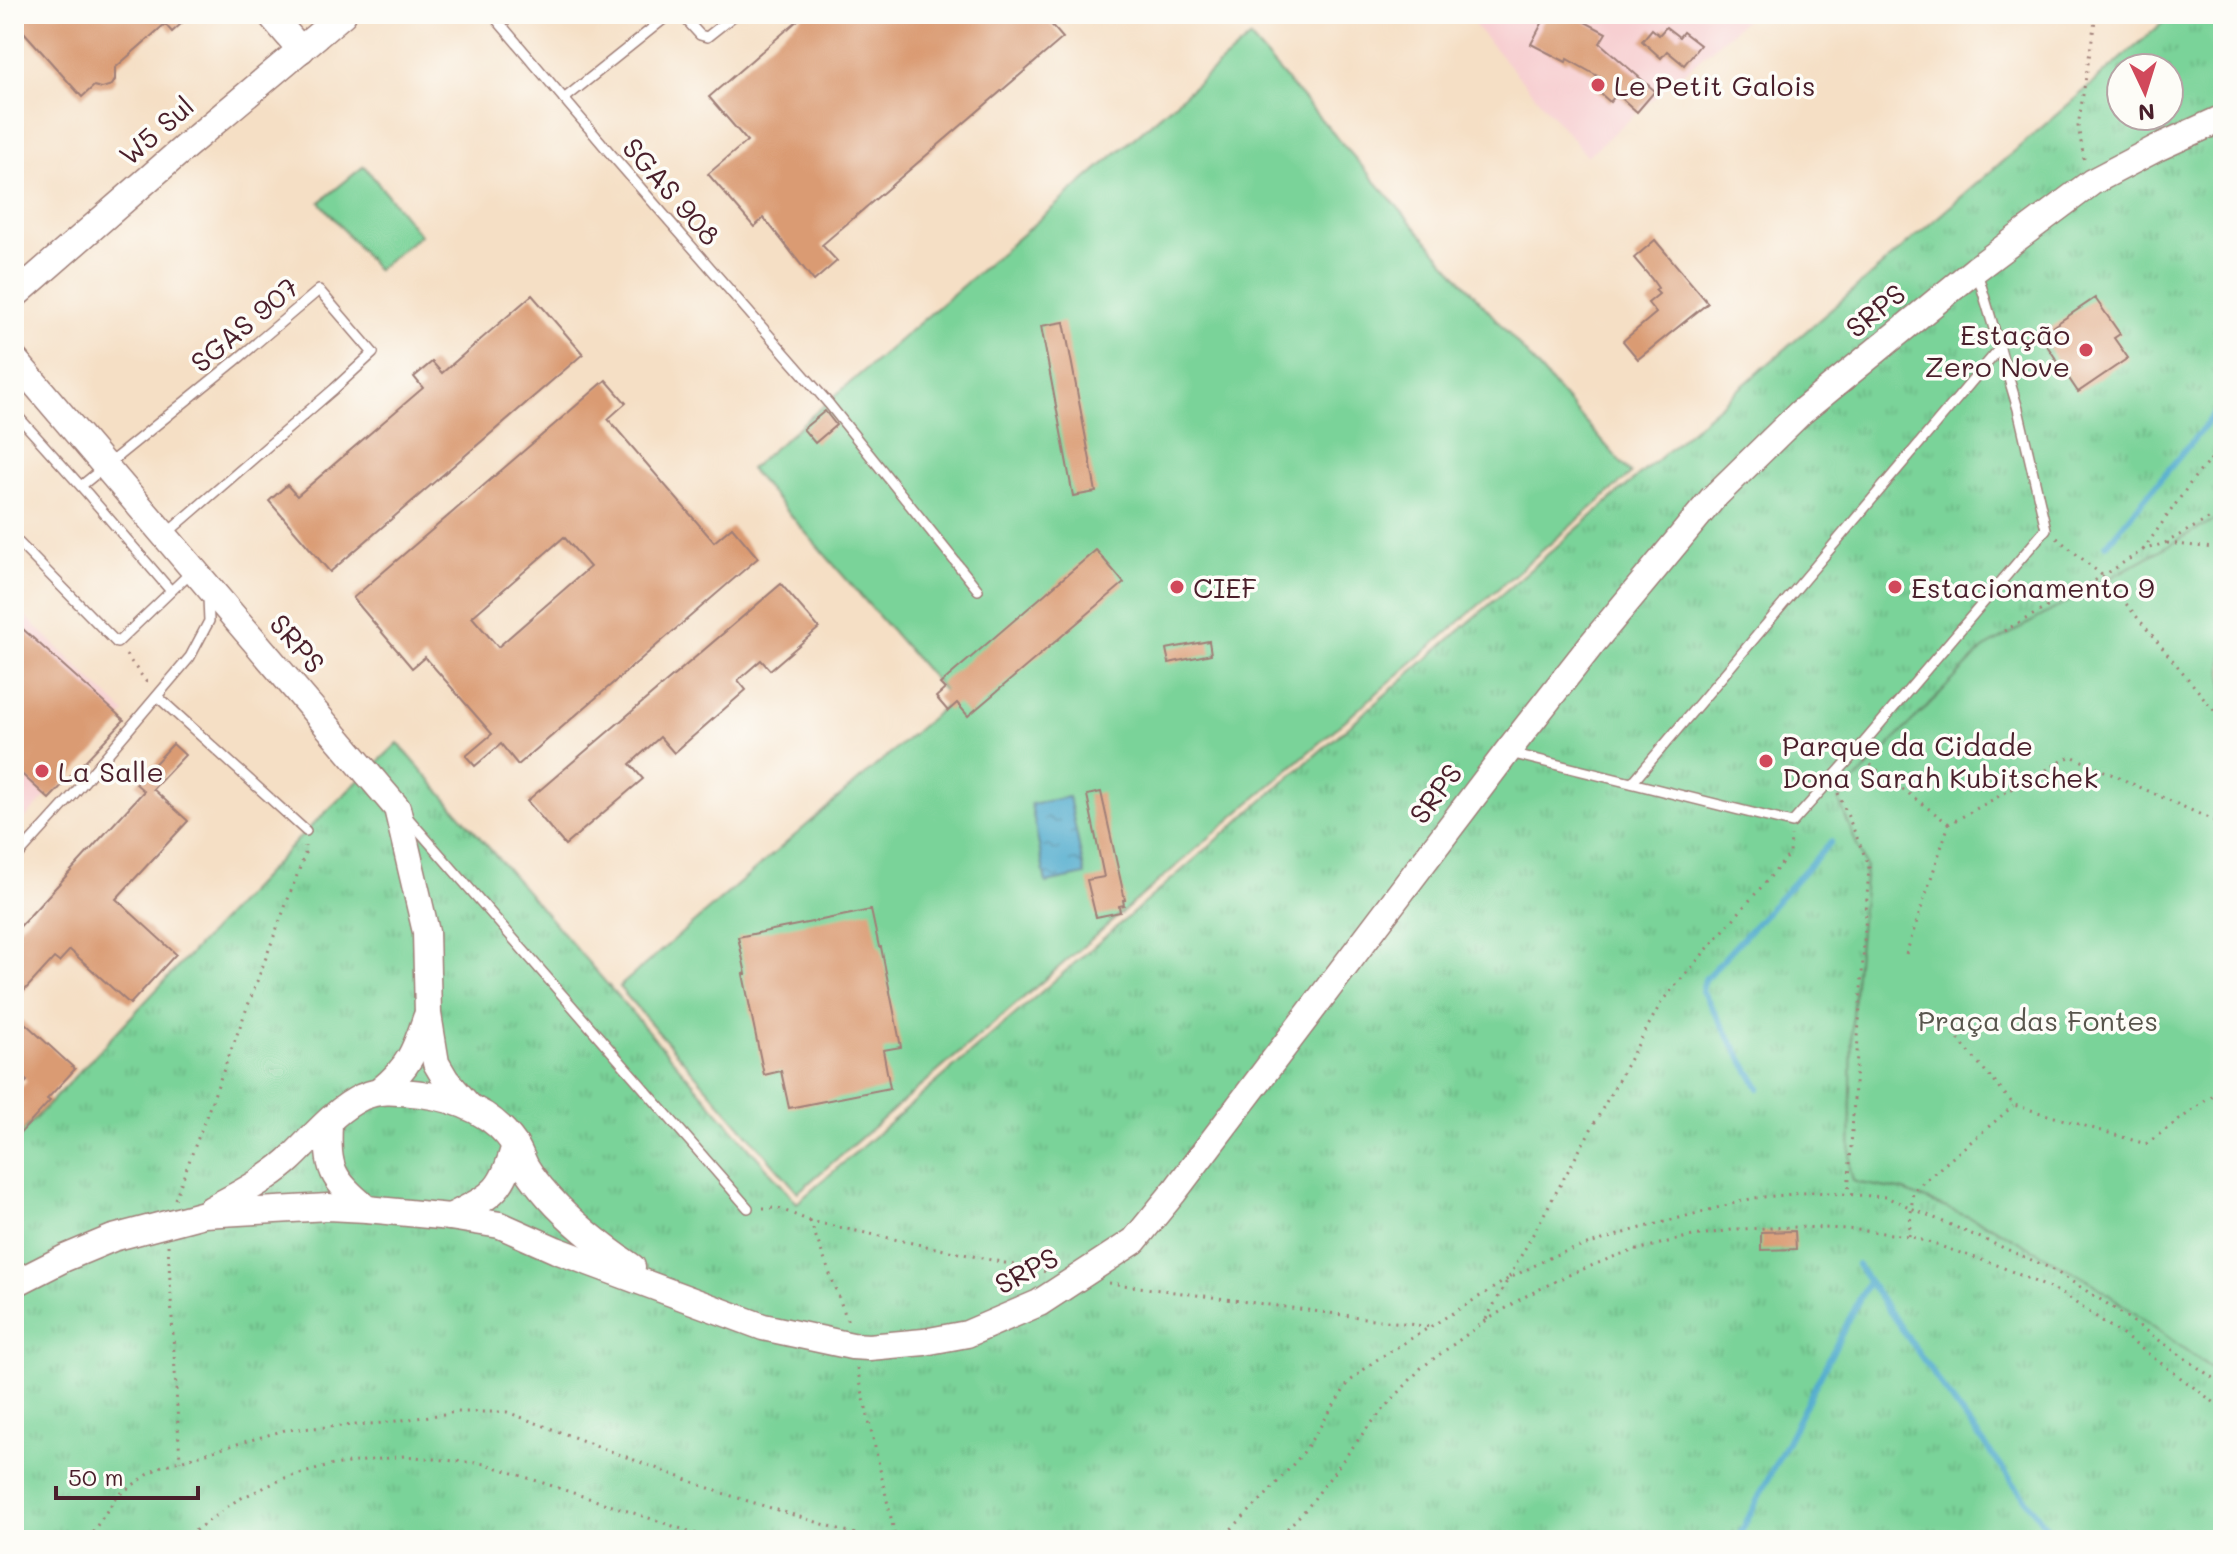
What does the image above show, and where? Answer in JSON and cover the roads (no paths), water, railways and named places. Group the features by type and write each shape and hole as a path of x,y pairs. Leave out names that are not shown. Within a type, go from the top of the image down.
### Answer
{"main road":[{"path":"270,14 301,50"},
{"name":"W5 Sul","path":"14,296 301,50 326,19"},
{"name":"SRPS","path":"14,1284 113,1238 166,1222 204,1214 328,1207 450,1217 500,1225 556,1250 763,1327 852,1346 924,1342 967,1334 1039,1303 1134,1241 1507,752 1713,498 1800,413 1976,269 2092,182 2223,118"},
{"name":"SRPS","path":"14,359 397,808 426,932 428,1014 436,1063 446,1080 468,1105 498,1125 515,1145 528,1170 564,1213 601,1246 665,1289"},
{"name":"SRPS","path":"204,1214 258,1183 285,1163 339,1111 381,1090 400,1075 414,1052 428,1014"},
{"name":"SRPS","path":"381,1090 441,1097 468,1105"},
{"path":"329,1123 327,1152 330,1168 342,1187 367,1209"},
{"path":"450,1217 486,1199 505,1178 515,1145"}],"lane":[{"name":"SGAS 908","path":"492,14 821,396 978,590"},
{"path":"564,99 670,14"},
{"path":"681,14 700,35 707,37 736,14"},
{"path":"1507,752 1792,823 2046,529 2018,409 1976,269"},
{"name":"SGAS 907","path":"105,466 319,290 373,353 165,535"},
{"path":"1632,783 2000,348"},
{"path":"14,412 171,591"},
{"path":"81,486 105,466"},
{"path":"14,538 117,643 171,591 201,578 209,621 190,657 158,697 14,860"},
{"path":"158,697 306,831"},
{"path":"397,808 748,1208"}],"water":[{"path":"1069,797 1085,875 1046,883 1031,804"}],"waterway":[{"path":"2106,545 2223,404"},
{"path":"1759,1088 1702,991 1705,979 1831,842"},
{"path":"1857,1265 1958,1409 2056,1540"},
{"path":"1737,1540 1868,1282"}],"place":[{"name":"Le Petit Galois","path":"1598,85"},
{"name":"Estação Zero Nove","path":"2086,350"},
{"name":"CIEF","path":"1177,587"},
{"name":"Estacionamento 9","path":"1895,587"},
{"name":"Parque da Cidade Dona Sarah Kubitschek","path":"1766,761"},
{"name":"La Salle","path":"42,771"}],"park label":[{"name":"Praça das Fontes","path":"2038,1020"}]}
